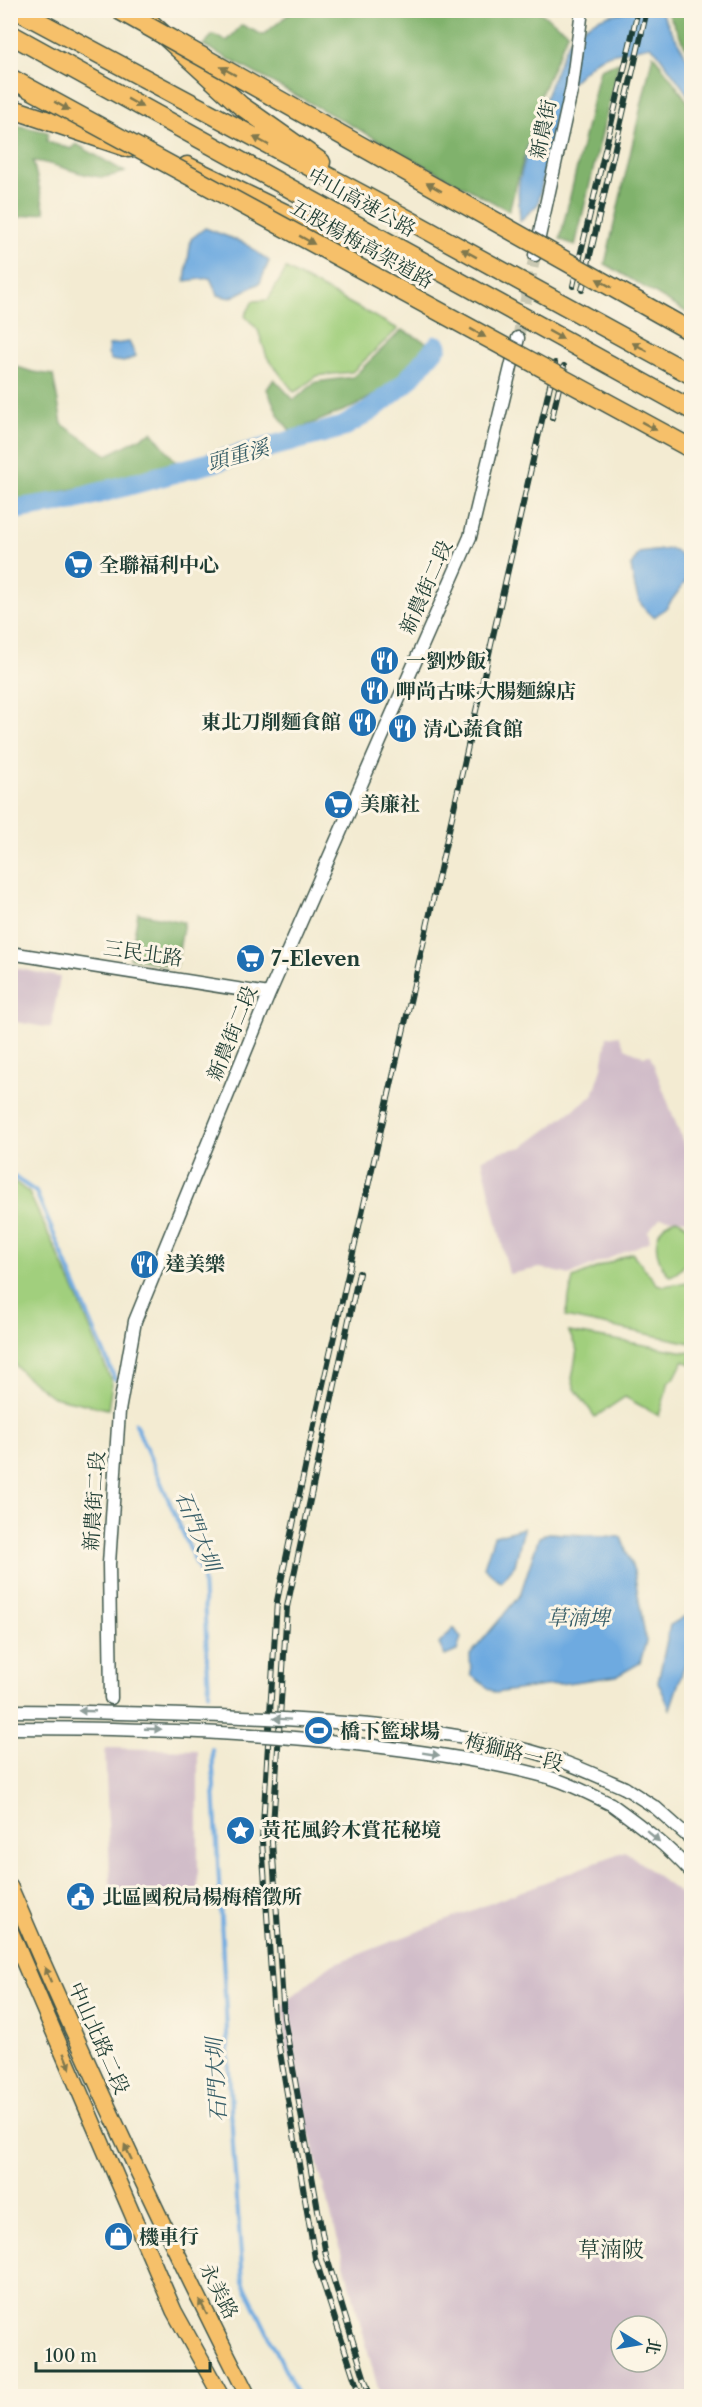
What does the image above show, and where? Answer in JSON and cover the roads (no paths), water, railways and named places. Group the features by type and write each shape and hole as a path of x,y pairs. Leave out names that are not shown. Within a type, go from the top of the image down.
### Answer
{"highway":[{"name":"中山高速公路","path":"16,10 387,207 692,375"},
{"path":"119,10 692,333"},
{"path":"141,10 144,17 240,105 387,207"},
{"name":"中山高速公路","path":"10,34 692,410"},
{"name":"五股楊梅高架道路","path":"10,78 692,449"},
{"path":"10,108 192,168 307,224 431,267"}],"main road":[{"name":"中山北路二段","path":"10,1887 72,2031 153,2205"},
{"name":"中山北路二段","path":"10,1930 174,2311 221,2397"},
{"name":"永美路","path":"153,2205 248,2397"}],"street":[{"name":"新農街","path":"535,255 572,87 582,25 582,10"},
{"name":"新農街二段","path":"111,1698 109,1564 119,1411 135,1321 269,994 470,537 518,338"},
{"name":"三民北路","path":"10,953 269,994"},
{"name":"梅獅路一段","path":"10,1711 202,1715 384,1725 519,1748 563,1762 625,1788 656,1808 692,1840"},
{"name":"梅獅路一段","path":"10,1728 245,1733 394,1748 454,1757 550,1778 611,1804 652,1835 679,1858 692,1873"}],"water":[{"path":"652,10 661,12 691,65 691,99 657,52 650,46 610,54 596,60 560,93 538,204 520,221 518,193 521,173 559,62 572,37 590,23 609,15"},
{"path":"205,228 244,243 269,261 260,283 230,298 218,295 210,278 185,281 191,239"},
{"path":"129,342 136,356 124,362 111,360 108,354 109,345"},
{"path":"669,549 681,555 689,577 666,608 654,617 648,613 640,601 631,566 639,553"},
{"path":"524,1528 515,1565 501,1582 484,1567 494,1536"},
{"name":"草湳埤","path":"548,1533 621,1537 634,1571 646,1641 640,1663 617,1676 495,1693 471,1675 470,1655 520,1595 539,1537"},
{"path":"691,1613 691,1646 670,1709 658,1682 670,1625"},
{"path":"454,1628 461,1638 457,1651 445,1656 439,1644"}],"waterway":[{"name":"頭重溪","path":"10,510 73,500 343,427 370,411 405,383 437,346"},
{"name":"石門大圳","path":"10,1174 36,1192 115,1379"},
{"name":"石門大圳","path":"135,1423 203,1579 209,1693"},
{"name":"石門大圳","path":"212,1749 233,2146 243,2282 298,2396"}],"tunnel":[{"path":"518,338 535,255"}],"railway":[{"path":"573,286 638,10"},
{"path":"582,290 647,10"},
{"path":"360,2396 315,2258 274,2017 262,1841 277,1601 315,1420 555,363"},
{"path":"552,418 564,366"},
{"path":"359,1273 287,1607 272,1842 284,2018 326,2255 370,2396"}],"place":[{"name":"全聯福利中心","path":"78,565"},
{"name":"一劉炒飯","path":"385,661"},
{"name":"呷尚古味大腸麵線店","path":"375,691"},
{"name":"東北刀削麵食館","path":"362,722"},
{"name":"清心蔬食館","path":"402,729"},
{"name":"美廉社","path":"339,804"},
{"name":"7-Eleven","path":"250,959"},
{"name":"達美樂","path":"144,1264"},
{"name":"橋下籃球場","path":"319,1731"},
{"name":"黃花風鈴木賞花秘境","path":"240,1830"},
{"name":"北區國稅局楊梅稽徵所","path":"81,1897"},
{"name":"機車行","path":"118,2237"}],"district":[{"name":"草湳陂","path":"611,2249"}]}
